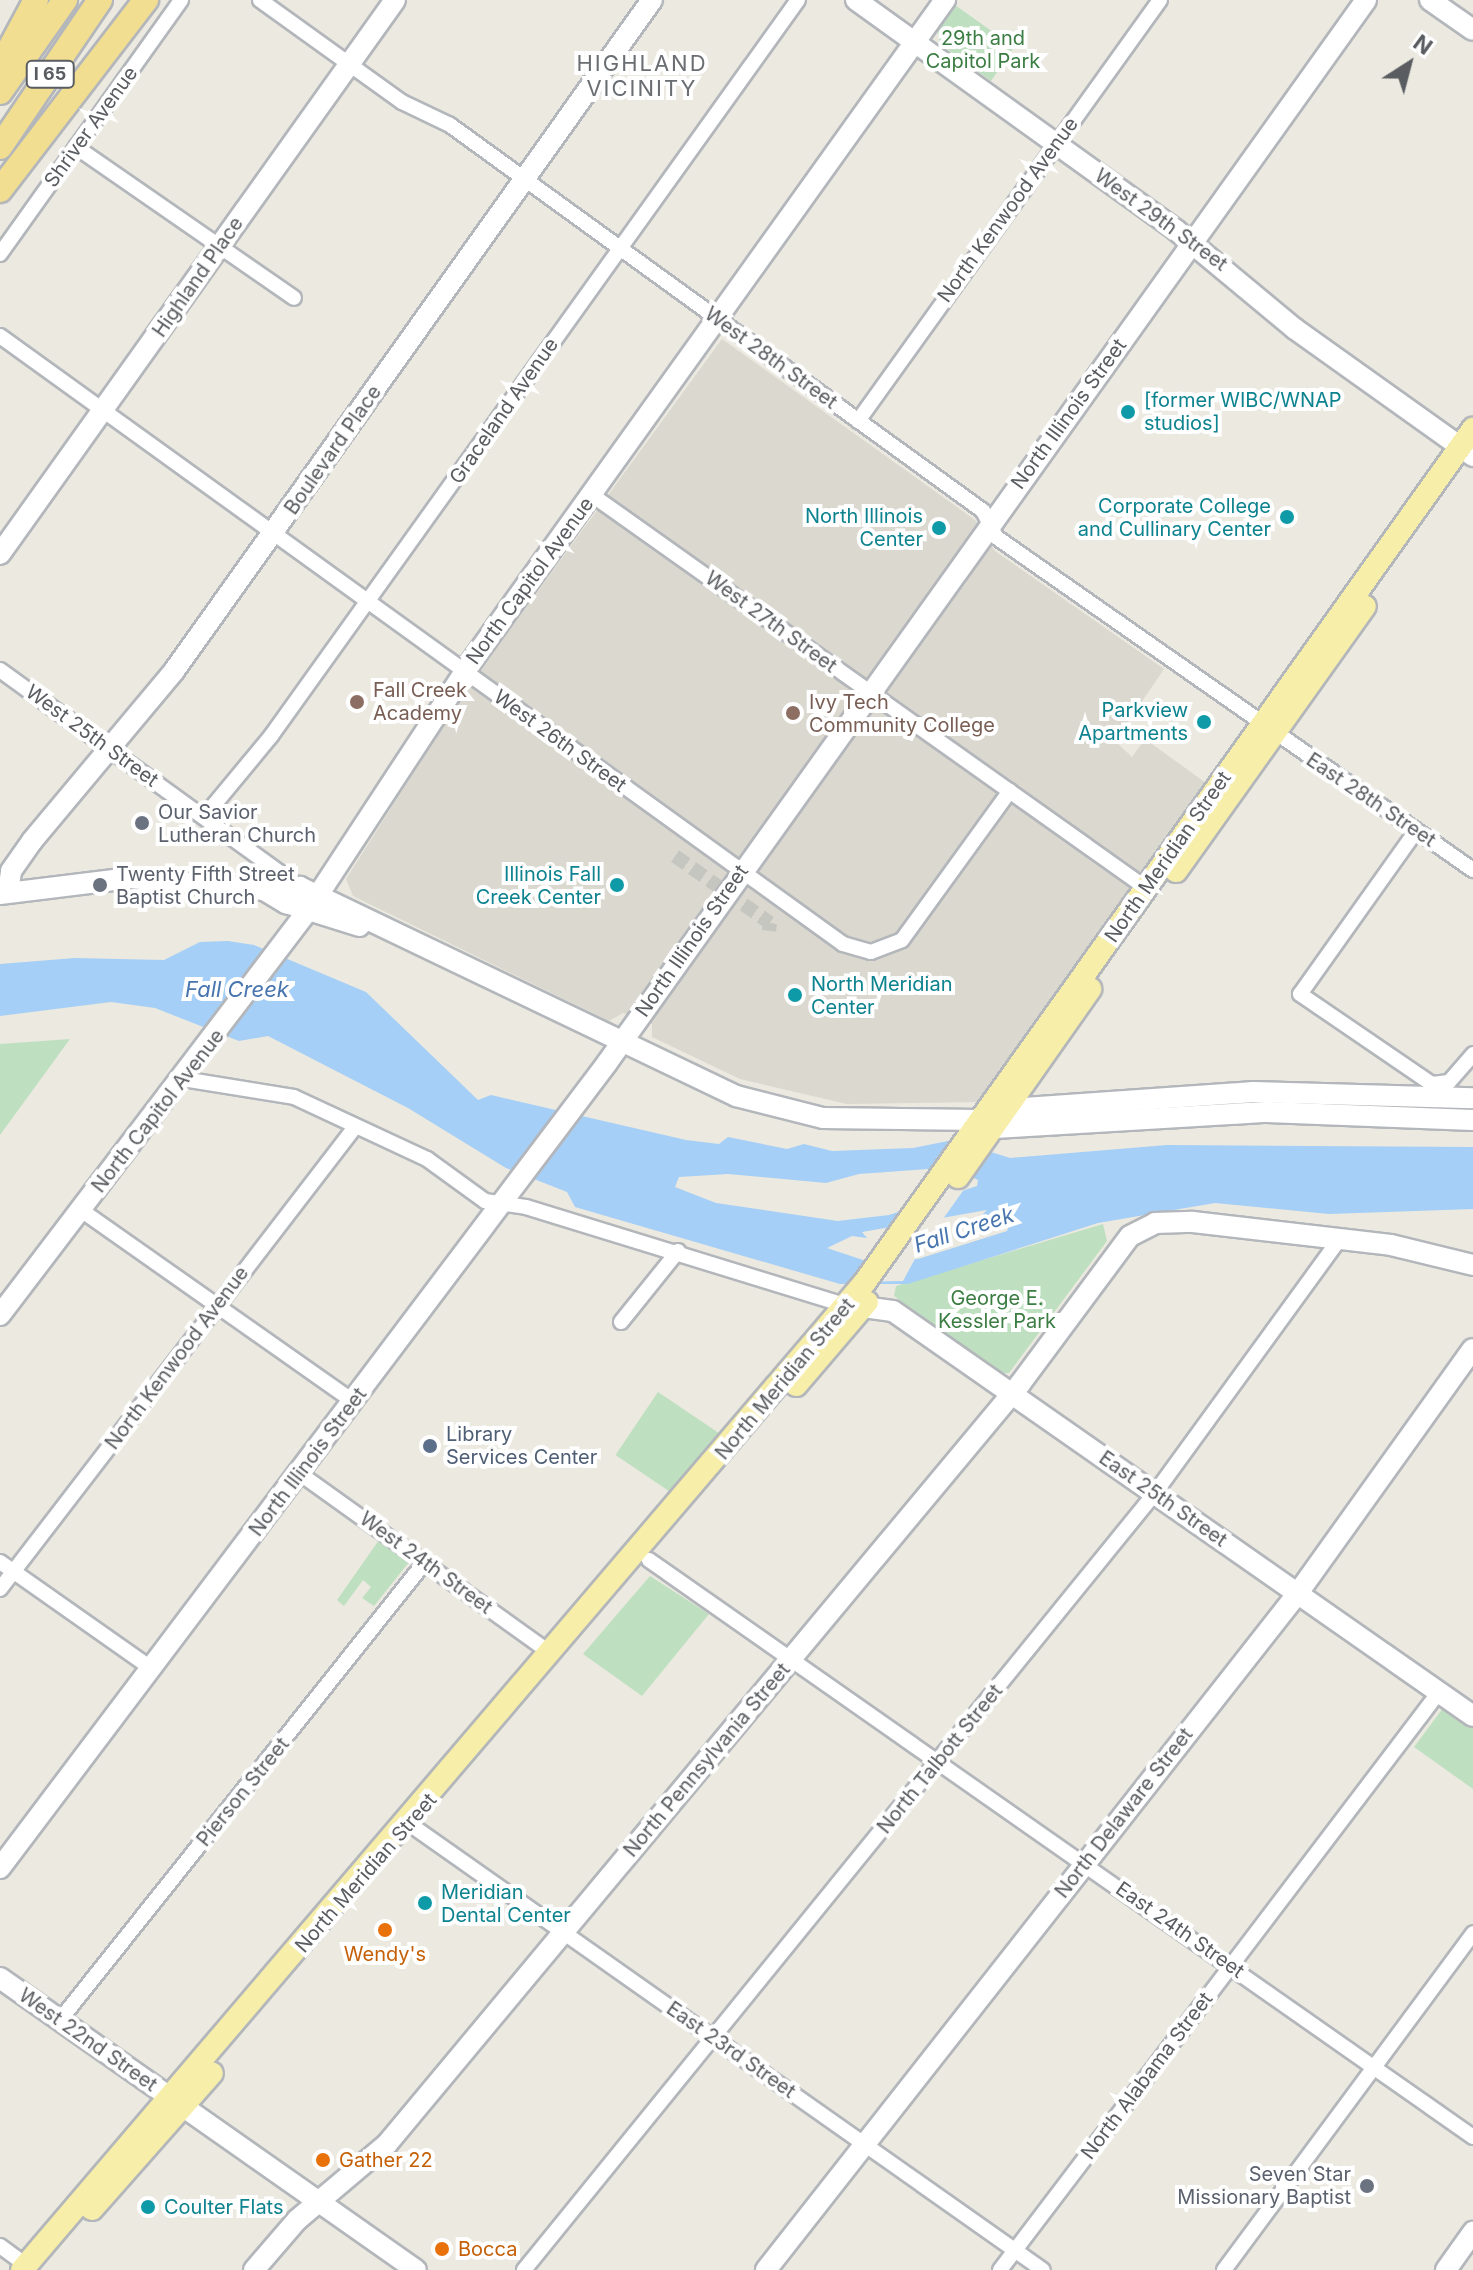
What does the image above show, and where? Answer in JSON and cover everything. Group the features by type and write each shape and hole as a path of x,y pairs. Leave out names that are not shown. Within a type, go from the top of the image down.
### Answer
{"highway":[{"path":"0,67 36,0"},
{"name":"I 65","path":"0,92 65,0"},
{"name":"I 65","path":"0,147 100,0"},
{"path":"0,190 146,0"}],"main road":[{"name":"Highland Place","path":"0,554 395,0"},
{"name":"Boulevard Place","path":"4,892 11,871 32,841 110,749 274,533 652,0"},
{"name":"West 29th Street","path":"856,0 1192,242 1295,329 1471,448"},
{"name":"North Capitol Avenue","path":"0,1315 206,1049 295,927 309,897 464,672 945,0"},
{"name":"North Illinois Street","path":"0,1868 622,1043 740,872 1366,0"},
{"path":"1430,0 1473,30"},
{"name":"North Meridian Street","path":"981,1132 1010,1109 1270,729 1471,448"},
{"name":"North Meridian Street","path":"29,2268 418,1830 649,1560 865,1293 981,1132 1146,888 1270,729"},
{"path":"4,892 130,878 309,897 736,1096 812,1117 981,1132 1245,1112 1473,1120"},
{"path":"1010,1109 1253,1092 1473,1098"},
{"name":"North Pennsylvania Street","path":"254,2270 319,2202 380,2151 1012,1393 1120,1245 1139,1229 1162,1222 1193,1222 1341,1237"},
{"path":"1341,1237 1427,1251 1473,1265"},
{"name":"North Meridian Street","path":"177,2102 552,1654 865,1293"},
{"name":"East 25th Street","path":"865,1293 1473,1716"},
{"name":"North Delaware Street","path":"766,2270 1298,1593 1473,1349"},
{"name":"West 22nd Street","path":"0,1978 416,2270"},
{"path":"1446,2270 1473,2232"}],"street":[{"name":"Shriver Avenue","path":"0,254 181,0"},
{"name":"West 28th Street","path":"260,0 410,107 450,125 979,508 1003,542 1270,729"},
{"name":"Graceland Avenue","path":"204,817 271,736 798,0"},
{"name":"North Kenwood Avenue","path":"858,421 1160,0"},
{"path":"76,147 294,298"},
{"name":"West 26th Street","path":"0,336 843,944 883,950 912,929 1010,791"},
{"name":"West 27th Street","path":"592,495 1146,888"},
{"name":"West 25th Street","path":"0,670 309,897"},
{"name":"East 28th Street","path":"1270,729 1473,870"},
{"path":"1416,831 1300,994 1427,1082 1439,1085 1453,1079 1473,1054"},
{"path":"183,1079 294,1097 427,1159 485,1201 508,1197 678,1251 865,1293"},
{"name":"North Kenwood Avenue","path":"0,1589 355,1127"},
{"path":"81,1210 353,1401"},
{"name":"North Talbott Street","path":"524,2270 1155,1493 1341,1237"},
{"path":"621,1322 678,1251"},
{"name":"West 24th Street","path":"299,1473 552,1654"},
{"name":"East 24th Street","path":"649,1560 1473,2137"},
{"path":"0,1562 152,1669"},
{"name":"Pierson Street","path":"60,2020 425,1562"},
{"name":"North Alabama Street","path":"1000,2270 1439,1692"},
{"name":"East 23rd Street","path":"418,1830 1043,2270"},
{"path":"1224,2270 1473,1933"},
{"path":"0,2246 29,2268"}],"shaded area":[{"name":"Ivy Tech Community College","path":"722,339 975,520 995,551 1164,669 1115,741 1132,757 1145,739 1206,783 980,1102 847,1104 740,1079 652,1037 652,1024 623,1013 609,1021 353,896 346,879 468,687"}],"green space":[{"name":"29th and Capitol Park","path":"955,5 1014,47 991,81 940,44 937,29"},
{"path":"70,1039 0,1135 0,1044"},
{"name":"George E. Kessler Park","path":"1103,1224 1107,1241 1009,1373 1000,1373 894,1296 896,1286"},
{"path":"658,1392 721,1434 679,1498 616,1455"},
{"path":"379,1540 409,1562 374,1606 362,1598 371,1587 363,1580 344,1606 337,1600"},
{"path":"650,1576 709,1614 642,1696 583,1654"},
{"path":"1443,1708 1473,1728 1473,1789 1414,1747"}],"water":[{"name":"Fall Creek","path":"228,941 254,945 366,992 478,1100 491,1095 686,1140 719,1144 728,1137 787,1149 804,1144 832,1151 913,1148 953,1140 1010,1158 1167,1145 1473,1147 1473,1209 1329,1214 1215,1203 1098,1223 908,1284 840,1284 575,1207 567,1192 506,1168 408,1108 268,1036 239,1041 155,1008 111,1002 0,1016 0,964 75,958 164,960 200,942","holes":["928,1169 969,1176 978,1180 977,1186 889,1215 838,1221 716,1203 675,1187 679,1177 728,1174 826,1183 859,1174","987,1210 981,1216 994,1225 1011,1222 1007,1231 918,1259 863,1260 827,1248 852,1236 867,1238 862,1232"]}],"pier":[{"path":"965,1188 938,1226 891,1232 920,1199"},
{"path":"917,1255 903,1281 855,1282 874,1256"}],"tunnel":[{"path":"675,856 770,923 769,931"}],"place":[{"name":"[former WIBC/WNAP studios]","path":"1128,412"},
{"name":"Corporate College and Cullinary Center","path":"1287,517"},
{"name":"North Illinois Center","path":"939,528"},
{"name":"Fall Creek Academy","path":"357,702"},
{"name":"Ivy Tech Community College","path":"793,713"},
{"name":"Parkview Apartments","path":"1204,722"},
{"name":"Our Savior Lutheran Church","path":"142,823"},
{"name":"Twenty Fifth Street Baptist Church","path":"100,885"},
{"name":"Illinois Fall Creek Center","path":"617,885"},
{"name":"North Meridian Center","path":"795,995"},
{"name":"Library Services Center","path":"430,1446"},
{"name":"Meridian Dental Center","path":"425,1903"},
{"name":"Wendy's","path":"385,1930"},
{"name":"Gather 22","path":"323,2160"},
{"name":"Seven Star Missionary Baptist","path":"1367,2186"},
{"name":"Coulter Flats","path":"148,2207"},
{"name":"Bocca","path":"442,2249"}],"district":[{"name":"HIGHLAND VICINITY","path":"642,76"}]}
